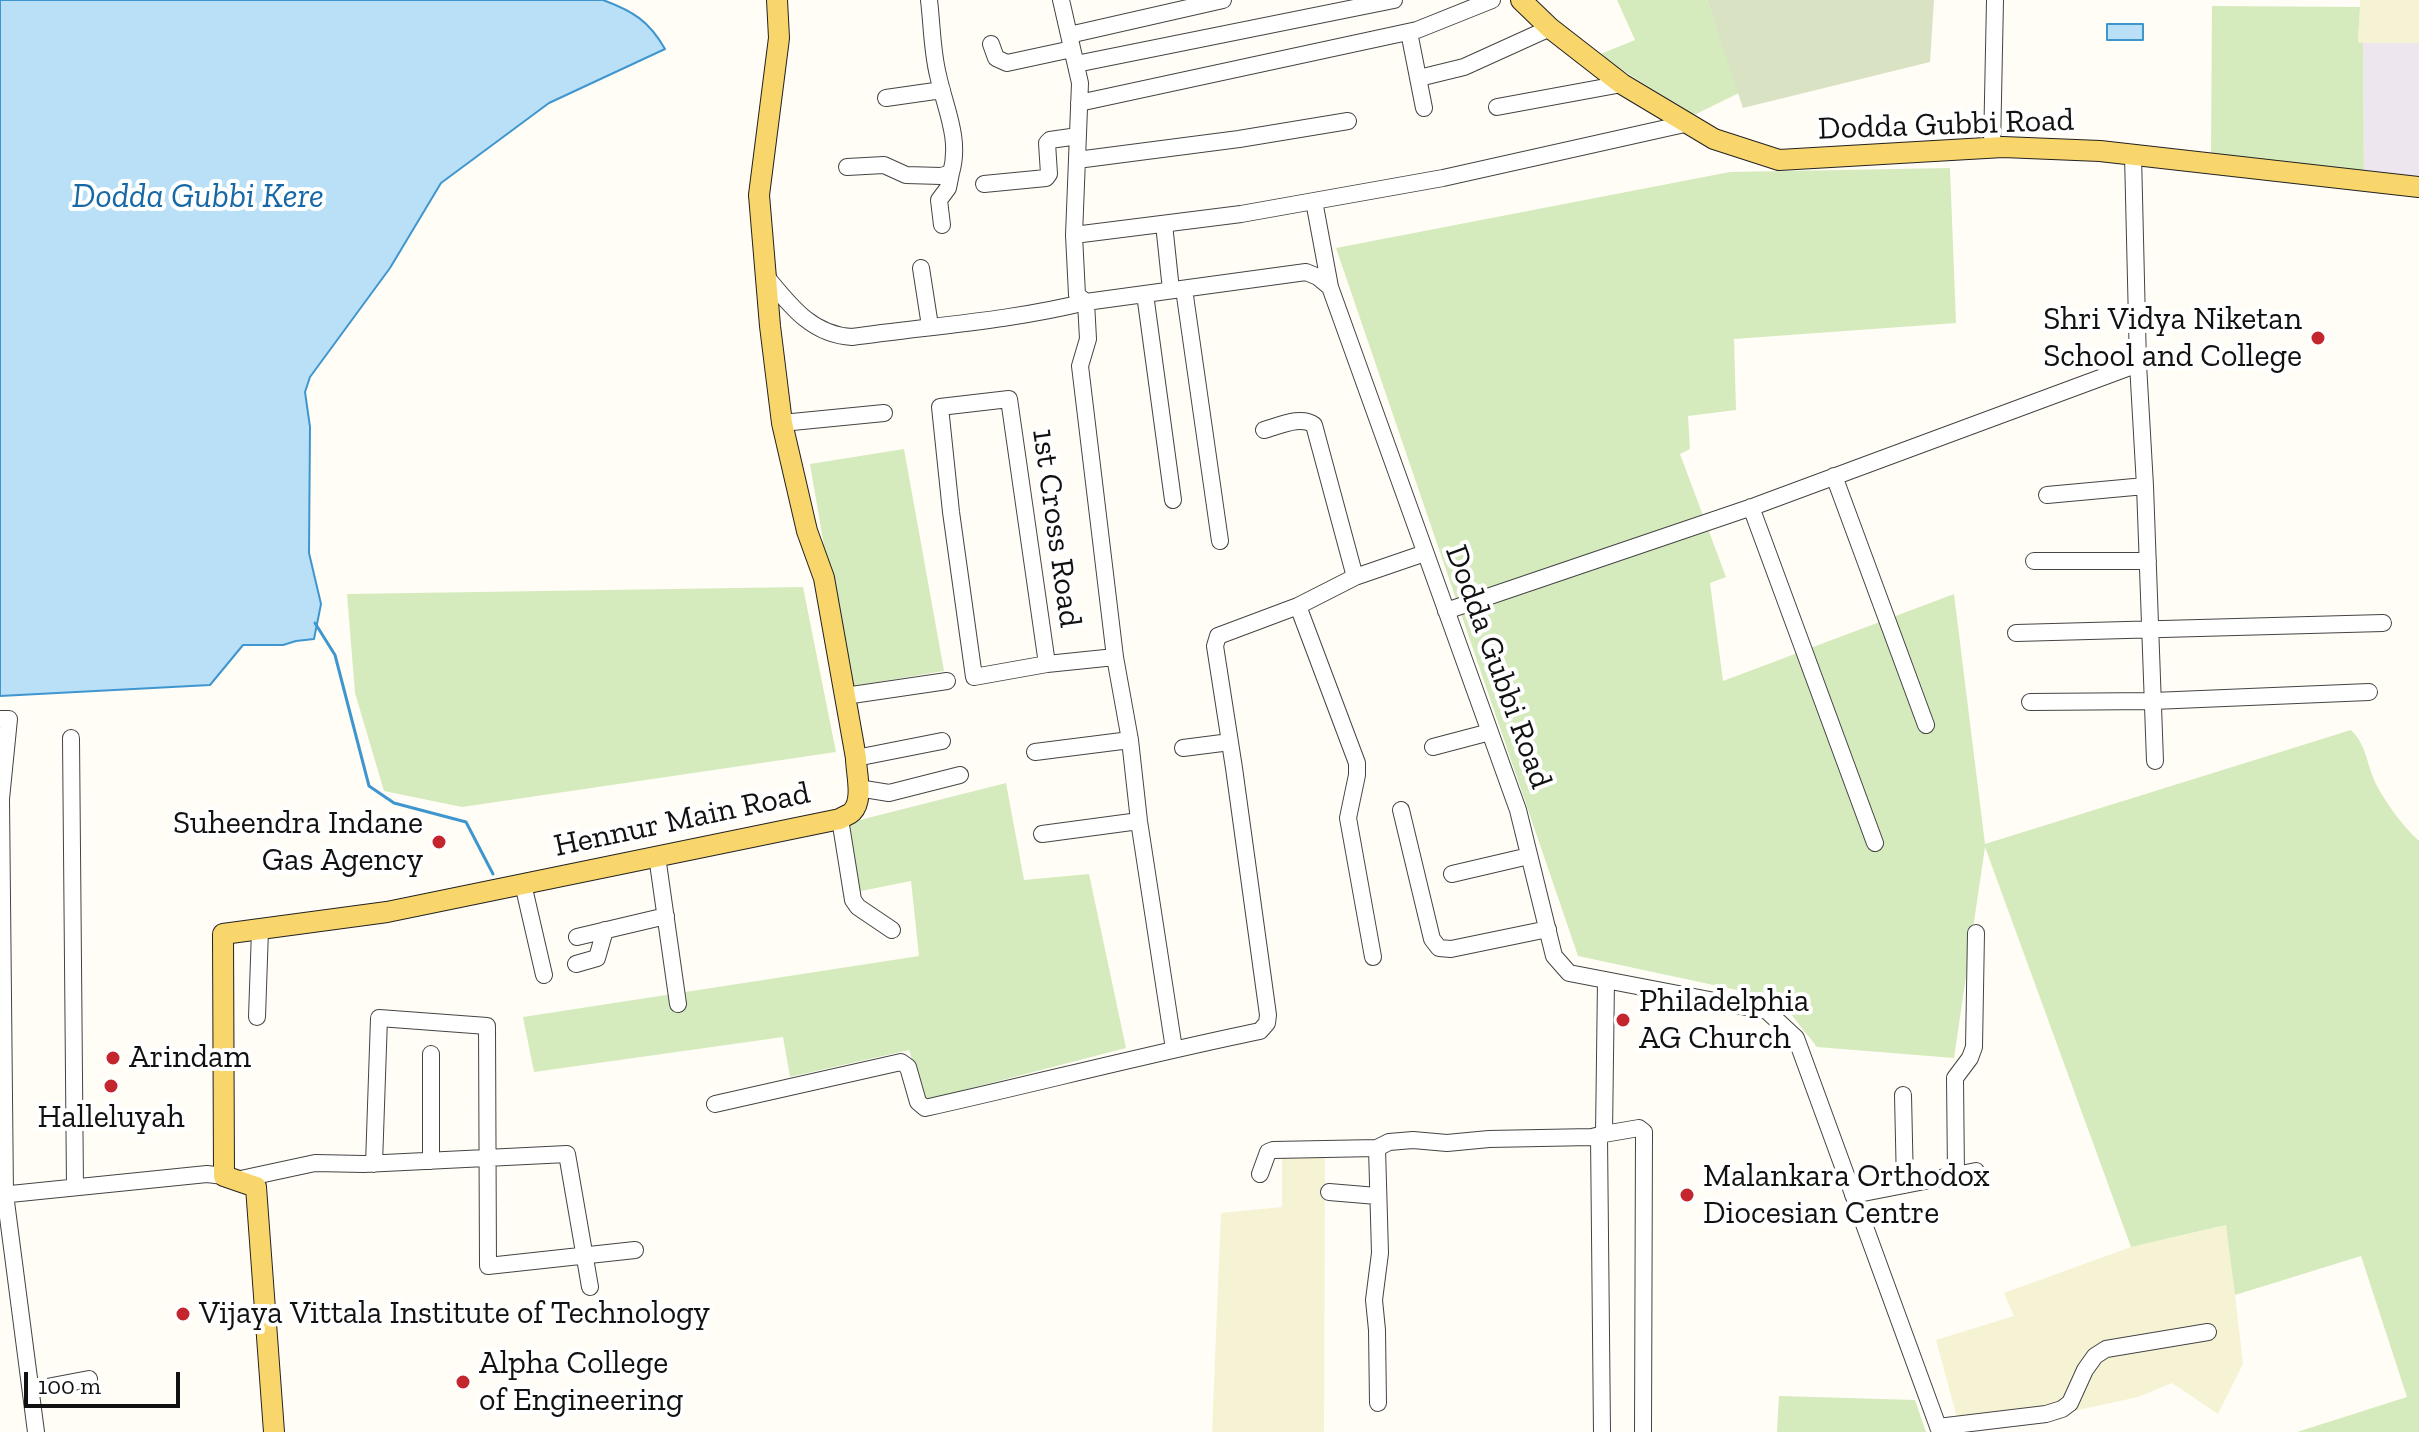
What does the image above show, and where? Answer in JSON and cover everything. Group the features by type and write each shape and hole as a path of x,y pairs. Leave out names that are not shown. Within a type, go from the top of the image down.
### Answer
{"main road":[{"path":"777,0 779,38 759,195 765,275 782,423 807,531 824,578 856,758 858,788"},
{"name":"Dodda Gubbi Road","path":"1521,0 1550,28 1622,84 1714,139 1779,160 1992,148 2100,151 2419,187"},
{"name":"Hennur Main Road","path":"230,1178 223,934 387,912 840,819 852,812 858,788"},
{"path":"230,1178 256,1187 274,1432"}],"street":[{"path":"929,0 937,73 953,132 955,158 948,188 939,200 942,225"},
{"path":"1062,0 1080,83 1075,284 1077,295 1086,302 1088,339 1080,366 1115,657 1130,740 1139,821 1174,1049"},
{"path":"1072,50 1223,0"},
{"path":"991,44 996,58 1007,63 1394,0"},
{"path":"1079,103 1409,32 1492,0"},
{"path":"1992,148 1995,0"},
{"path":"1419,78 1464,67 1550,28"},
{"path":"1409,32 1424,108"},
{"path":"1497,107 1622,84"},
{"path":"886,98 942,90"},
{"path":"1077,160 1348,121"},
{"path":"1074,235 1241,214 1443,178 1689,123"},
{"path":"984,184 1046,178 1049,174 1047,143 1078,136"},
{"path":"2133,155 2138,364 2155,761"},
{"path":"847,167 884,165 906,175 941,176 951,173"},
{"name":"Dodda Gubbi Road","path":"1314,201 1330,287 1518,810 1554,956 1569,973 1767,1011 1796,1038 1939,1430"},
{"path":"1164,224 1178,289 1220,541"},
{"path":"921,268 930,326"},
{"path":"765,275 802,316 824,332 852,337 1306,272 1330,287"},
{"path":"1145,294 1173,500"},
{"path":"1446,611 1751,507 2138,364"},
{"name":"1st Cross Road","path":"1009,399 1047,664 974,677 940,407 1009,399"},
{"path":"782,423 884,413"},
{"path":"1264,430 1301,420 1308,420 1314,425 1355,577"},
{"path":"1834,476 1926,725"},
{"path":"2047,495 2145,486"},
{"path":"1751,507 1875,843"},
{"path":"715,1104 901,1062 908,1067 918,1102 925,1108 1260,1031 1267,1023 1268,1015 1215,640 1218,636 1298,606 1355,577 1425,553"},
{"path":"2034,561 2148,561"},
{"path":"1298,606 1357,763 1348,818 1373,957"},
{"path":"2016,633 2383,623"},
{"path":"1047,664 1115,657"},
{"path":"845,696 947,681"},
{"path":"2030,702 2153,701 2369,692"},
{"path":"0,719 9,719 0,799 2,1195 36,1432"},
{"path":"1433,747 1490,732"},
{"path":"71,738 75,1187"},
{"path":"1035,752 1130,740"},
{"path":"856,758 942,741"},
{"path":"1183,748 1230,742"},
{"path":"858,788 889,793 960,775"},
{"path":"1401,810 1432,939 1439,948 1451,949 1548,929"},
{"path":"840,819 853,900 858,907 892,930"},
{"path":"1042,834 1139,821"},
{"path":"657,856 678,1004"},
{"path":"1452,874 1529,856"},
{"path":"523,884 544,975"},
{"path":"577,937 666,916"},
{"path":"257,1017 260,930"},
{"path":"576,964 597,958 605,930"},
{"path":"1956,1175 1955,1078 1974,1047 1976,933"},
{"path":"1602,1432 1602,1135 1606,980"},
{"path":"374,1164 379,1018 487,1026 488,1266 635,1250"},
{"path":"431,1054 431,1161"},
{"path":"1903,1095 1905,1185"},
{"path":"1260,1174 1268,1152 1273,1150 1377,1148 1389,1142 1413,1140 1447,1143 1602,1135 1639,1128 1644,1132 1643,1432"},
{"path":"1377,1148 1380,1253 1374,1300 1378,1403"},
{"path":"2,1195 207,1174 230,1178 315,1163 374,1164 567,1154 590,1287"},
{"path":"1853,1195 1976,1171"},
{"path":"1329,1192 1377,1196"},
{"path":"1939,1430 2062,1409 2070,1403 2095,1356 2106,1349 2208,1332"},
{"path":"31,1390 89,1379"}],"shaded area":[{"path":"2360,0 2419,0 2419,43 2358,43"},
{"path":"2363,43 2419,43 2419,182 2364,178"},
{"path":"1325,1155 1324,1432 1212,1432 1221,1213 1282,1207 1282,1158"},
{"path":"2227,1225 2243,1364 2218,1414 2172,1383 2138,1397 2065,1413 1960,1429 1936,1340 2014,1316 2004,1293 2131,1247"}],"green space":[{"path":"1617,0 1707,0 1739,93 1694,115 1598,55 1635,40"},
{"path":"1707,0 1934,0 1930,62 1743,108"},
{"path":"2212,6 2360,7 2358,42 2363,43 2364,178 2211,157"},
{"path":"1950,168 1956,323 1734,339 1736,410 1688,416 1690,449 1680,454 1726,577 1710,583 1723,681 1954,594 1985,844 2351,730 2360,742 2381,793 2419,841 2419,1432 2297,1432 2407,1397 2361,1256 2235,1295 2226,1225 2131,1247 1985,847 1954,1058 1817,1047 1779,999 1578,956 1336,248 1730,172"},
{"path":"904,449 944,671 848,687 810,464"},
{"path":"803,587 836,752 462,807 384,791 355,693 347,594"},
{"path":"1006,783 1024,880 1089,874 1126,1048 925,1100 909,1050 790,1077 783,1037 534,1072 523,1017 919,956 911,881 856,892 844,824"},
{"path":"1779,1396 1915,1400 1926,1432 1777,1432"}],"water":[{"name":"Dodda Gubbi Kere","path":"0,0 603,0 639,18 665,49 549,103 441,183 390,268 310,377 305,392 310,427 309,553 321,604 314,639 283,645 243,645 210,685 0,696"},
{"path":"2107,24 2143,24 2143,40 2107,40"}],"waterway":[{"path":"315,623 335,655 369,786 394,803 466,822 493,874"}],"place":[{"name":"Shri Vidya Niketan School and College","path":"2318,338"},
{"name":"Suheendra Indane Gas Agency","path":"439,842"},
{"name":"Philadelphia AG Church","path":"1623,1020"},
{"name":"Arindam","path":"113,1058"},
{"name":"Halleluyah","path":"111,1086"},
{"name":"Malankara Orthodox Diocesian Centre","path":"1687,1195"},
{"name":"Vijaya Vittala Institute of Technology","path":"183,1314"},
{"name":"Alpha College of Engineering","path":"463,1382"}]}
